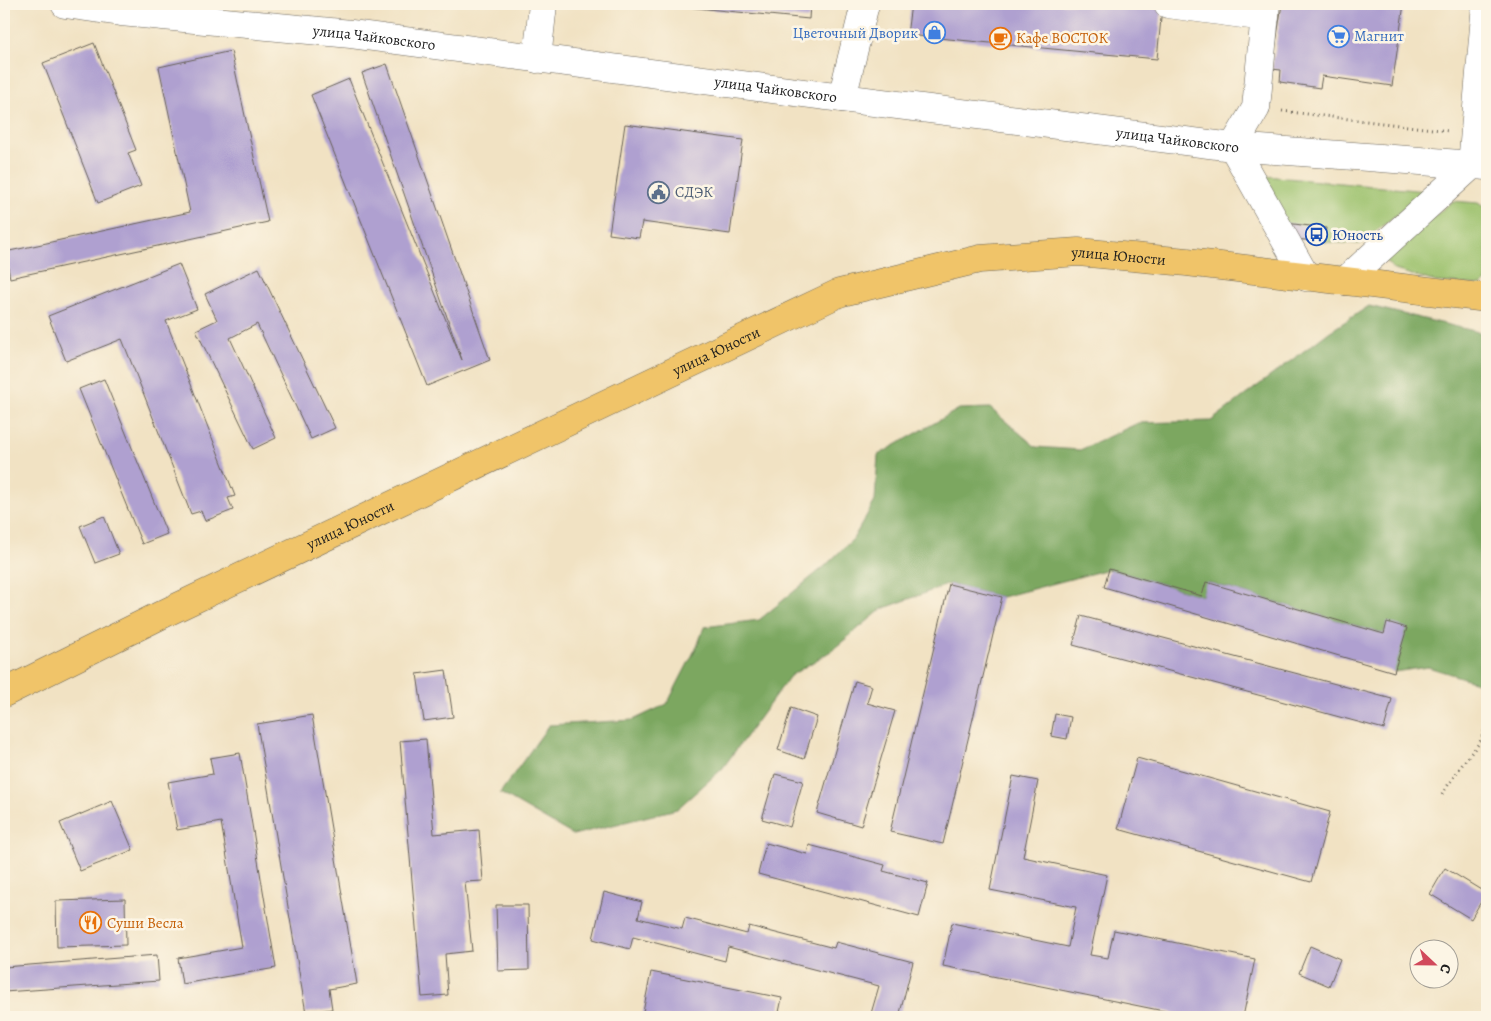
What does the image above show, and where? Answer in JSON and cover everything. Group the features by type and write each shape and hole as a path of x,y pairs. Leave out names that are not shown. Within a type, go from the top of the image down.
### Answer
{"main road":[{"name":"улица Юности","path":"4,693 183,605 839,293 980,259 1078,252 1187,262 1487,298"}],"street":[{"name":"улица Чайковского","path":"65,4 120,8 351,34 1233,147 1480,165"},
{"path":"537,59 543,4"},
{"path":"842,98 865,4"},
{"path":"1168,4 1265,10 1256,108 1233,147 1306,277"},
{"path":"1345,281 1480,165 1486,4"}],"path":[{"path":"1256,108 1458,132"},
{"path":"1442,794 1480,742 1487,724"}],"green space":[{"path":"1244,174 1426,191 1360,244 1324,242 1325,228 1287,224"},
{"path":"1453,201 1478,203 1487,209 1487,280 1482,285 1436,282 1395,270 1382,258"},
{"path":"1369,306 1487,334 1486,685 1428,667 1394,672 1387,623 1384,634 1207,582 1202,596 1109,569 1002,597 949,584 882,609 831,651 790,676 722,769 677,809 573,835 500,793 549,725 633,720 667,704 698,644 704,627 759,620 825,566 853,539 875,501 878,455 959,409 990,408 1036,447 1080,450 1138,423 1211,421 1329,332"}],"building":[{"path":"666,4 810,4 809,19"},
{"path":"911,4 1117,4 1162,8 1157,59 907,35"},
{"name":"Магнит","path":"1282,4 1404,4 1392,86 1322,76 1320,88 1280,82 1281,70 1272,69"},
{"path":"94,43 136,150 128,153 141,186 98,203 43,63"},
{"path":"231,51 268,222 10,278 5,252 190,212 159,67"},
{"path":"387,64 490,360 427,386 311,95 349,79 462,360 362,73"},
{"path":"625,124 743,140 730,234 642,222 639,238 609,234"},
{"path":"1286,223 1326,228 1324,242 1285,238"},
{"path":"179,264 197,309 166,321 235,496 228,498 233,510 205,521 201,511 191,514 122,339 66,361 48,316"},
{"path":"259,268 335,428 311,439 257,324 230,338 276,438 253,449 196,330 217,320 205,294"},
{"path":"104,379 167,534 142,544 79,389"},
{"path":"104,516 119,554 95,563 80,526"},
{"path":"1109,569 1202,596 1206,582 1384,634 1387,622 1407,628 1394,672 1104,587"},
{"path":"949,584 1002,597 943,844 890,832"},
{"path":"1081,616 1392,699 1384,729 1073,645"},
{"path":"446,670 453,717 424,721 417,674"},
{"path":"855,681 872,686 867,703 895,711 861,826 817,813"},
{"path":"791,708 817,717 804,759 778,750"},
{"path":"1055,714 1071,717 1067,739 1051,736"},
{"path":"312,715 357,984 329,989 332,1009 306,1013 257,724"},
{"path":"426,739 434,834 479,830 483,881 465,882 472,951 445,954 448,995 422,997 400,741"},
{"path":"240,753 276,968 182,984 178,958 242,947 221,822 177,830 168,782 213,774 210,758"},
{"path":"1137,758 1330,812 1311,882 1118,829"},
{"path":"775,774 803,781 790,827 762,819"},
{"path":"1013,776 1038,781 1023,857 1107,875 1090,955 1108,958 1114,930 1255,959 1243,1017 1193,1017 943,966 952,923 1068,947 1076,907 990,890"},
{"path":"112,801 133,850 80,871 60,823"},
{"path":"766,843 807,854 809,845 885,865 883,871 928,883 919,917 758,874"},
{"path":"1445,868 1486,893 1471,919 1430,894"},
{"path":"604,892 642,902 638,918 682,929 685,918 747,934 749,926 834,948 836,942 913,962 899,1017 870,1017 879,986 728,947 725,961 633,937 630,949 593,939"},
{"name":"Суши Весла","path":"125,899 126,945 57,947 56,901"},
{"path":"496,905 528,905 529,970 498,971"},
{"path":"1310,946 1340,959 1329,986 1299,973"},
{"path":"157,955 159,981 4,992 4,967"},
{"path":"651,972 782,998 778,1017 642,1017"}],"place":[{"name":"Цветочный Дворик","path":"934,33"},
{"name":"Магнит","path":"1338,36"},
{"name":"Кафе ВОСТОК","path":"1000,38"},
{"name":"СДЭК","path":"659,192"},
{"name":"Юность","path":"1316,235"},
{"name":"Суши Весла","path":"91,923"}]}
